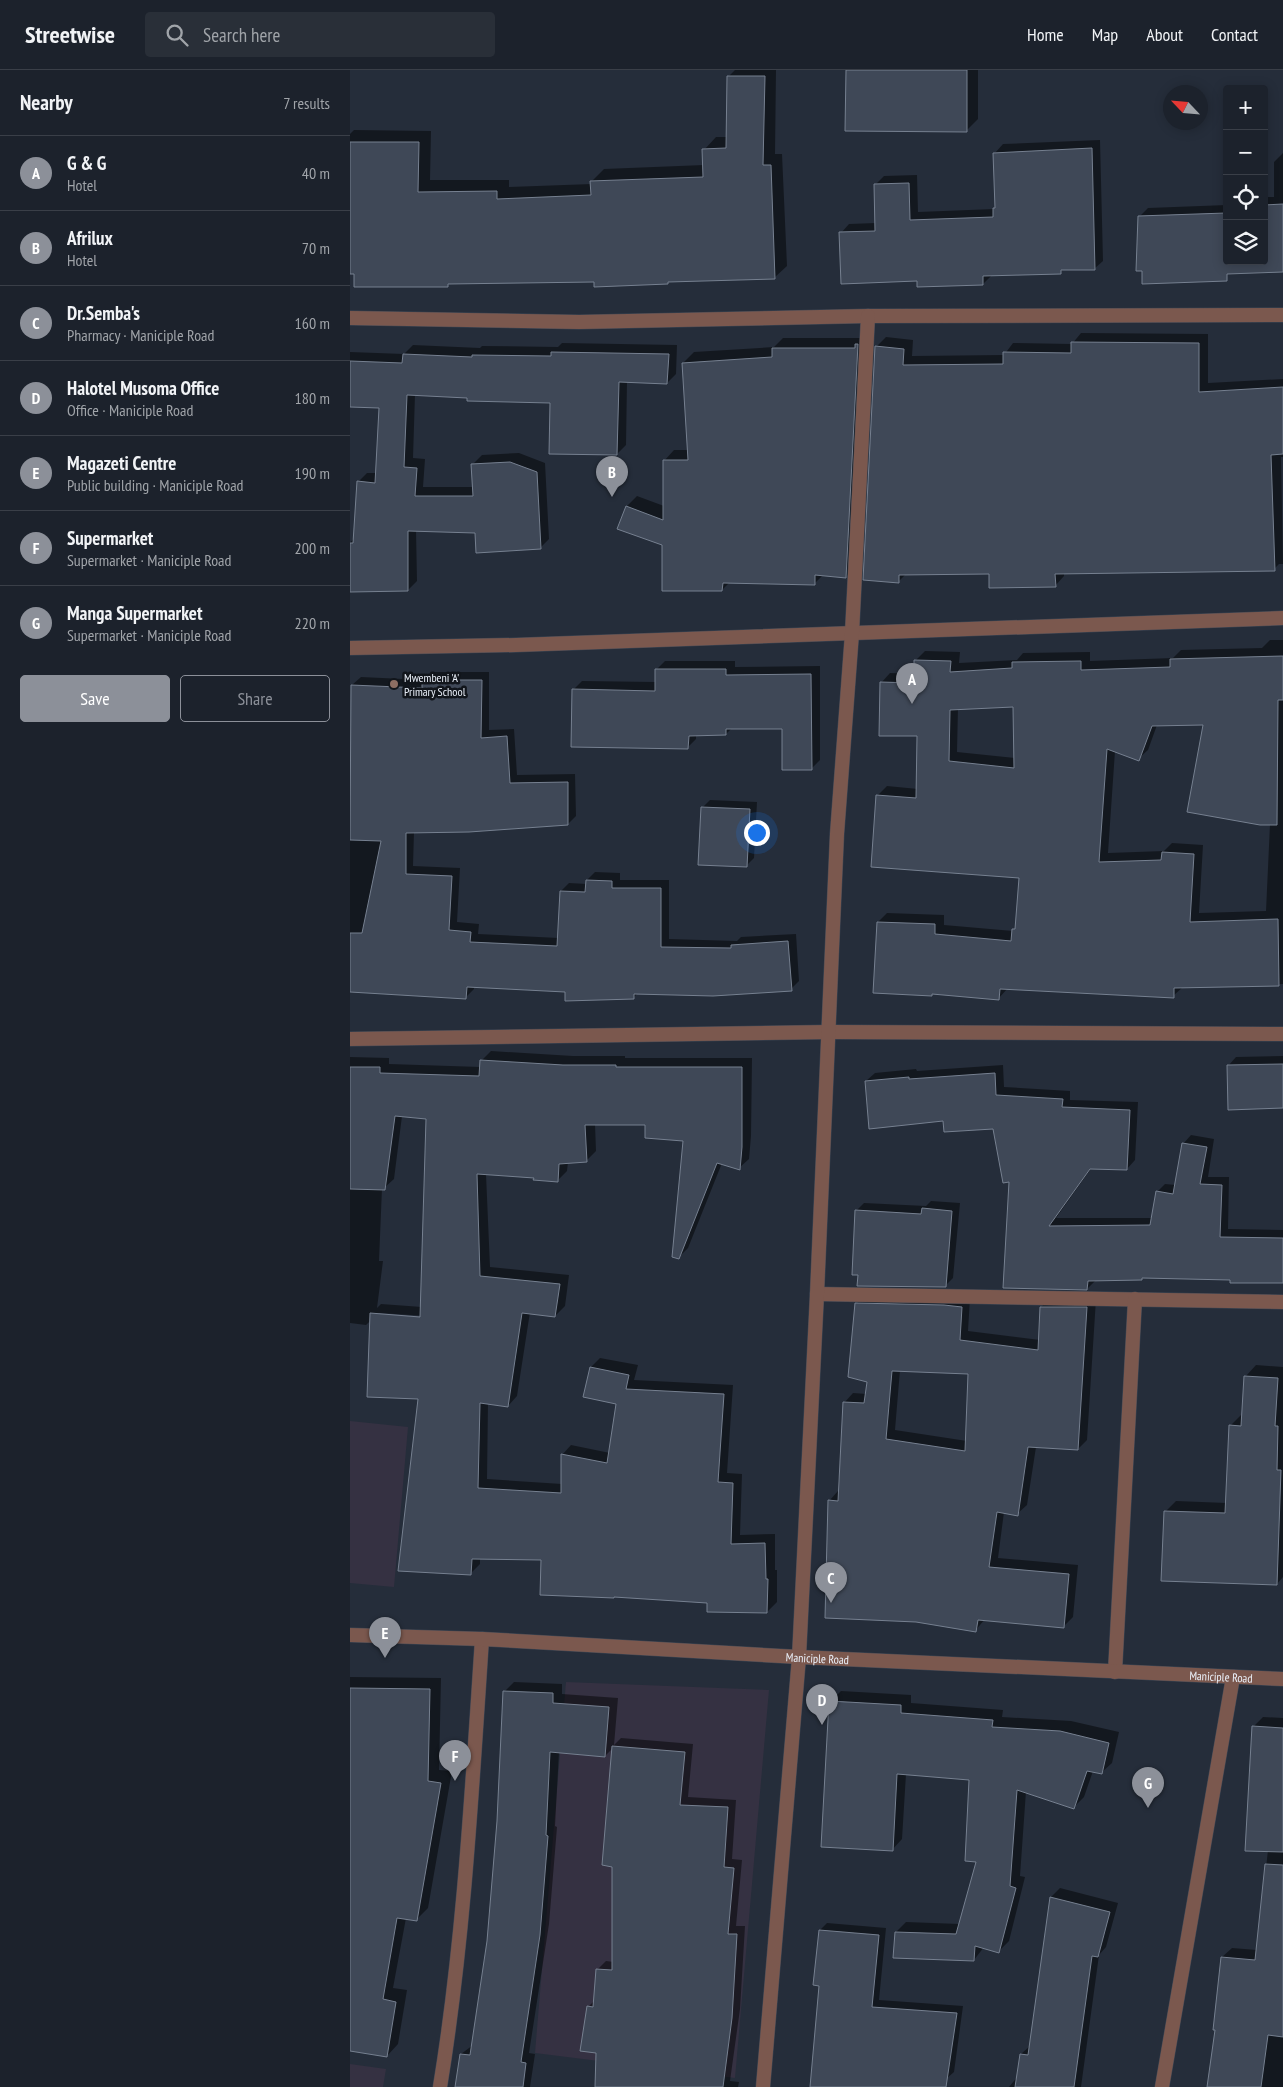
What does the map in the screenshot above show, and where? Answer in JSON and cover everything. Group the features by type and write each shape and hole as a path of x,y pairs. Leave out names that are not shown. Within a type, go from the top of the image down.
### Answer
{"street":[{"path":"350,318 579,322 868,316 1283,315"},
{"path":"764,2087 799,1658 818,1294 837,834 852,633 868,316"},
{"path":"350,648 1283,618"},
{"path":"350,1039 829,1032 1283,1034"},
{"path":"818,1294 1283,1302"},
{"path":"1115,1672 1135,1299"},
{"name":"Maniciple Road","path":"350,1635 482,1639 799,1658 1283,1679"},
{"path":"440,2087 446,2052 467,1856 482,1639"},
{"path":"1162,2087 1233,1676"}],"shaded area":[{"path":"350,1421 408,1427 394,1587 350,1583"},
{"path":"566,1682 769,1690 735,2078 535,2053"},
{"path":"350,2064 386,2069 383,2087 350,2087"}],"building":[{"path":"846,70 967,70 967,132 845,131"},
{"path":"727,76 765,76 763,165 771,165 775,279 668,282 668,284 594,287 594,282 448,284 448,287 354,287 354,274 350,274 350,142 419,142 418,192 497,191 497,199 591,195 590,181 703,177 702,149 726,148"},
{"path":"1092,148 1095,270 1061,270 1061,274 983,276 983,285 917,287 917,281 841,284 839,232 875,231 874,184 909,183 910,220 993,217 993,208 995,208 993,153"},
{"path":"1283,204 1283,272 1227,274 1227,281 1142,284 1142,271 1136,271 1138,216 1223,213 1223,265 1268,265 1268,205"},
{"path":"1071,342 1199,343 1199,392 1283,387 1283,454 1271,455 1275,571 1055,574 1056,587 989,588 989,574 899,575 899,583 863,580 875,346 904,349 903,365 1003,364 1003,352 1071,353"},
{"path":"855,344 858,344 846,578 815,575 815,585 723,583 722,591 662,591 662,545 617,529 626,506 663,520 663,460 688,460 682,363 772,357 772,348 855,348"},
{"path":"551,352 669,354 667,384 619,382 617,455 549,454 550,403 467,401 467,398 407,395 404,467 417,468 415,496 473,496 471,464 510,462 537,472 541,549 476,553 475,533 408,531 408,591 350,592 350,543 353,543 357,481 375,483 379,408 350,407 350,361 402,363 403,354 472,357 472,355 551,356"},
{"path":"1283,656 1283,700 1278,700 1277,825 1260,825 1187,812 1203,725 1152,726 1139,761 1107,749 1099,862 1161,860 1162,852 1194,854 1190,922 1278,919 1279,986 1174,988 1174,998 1000,989 999,1000 932,994 932,996 873,993 877,922 935,924 935,934 1011,941 1012,929 1015,929 1019,878 871,867 876,795 916,798 917,736 879,736 880,682 914,683 914,660 951,661 950,672 1012,668 1012,662 1081,661 1081,670 1170,667 1170,659","holes":["1013,707 1014,768 949,761 950,710"]},
{"path":"655,669 726,669 726,675 811,674 812,770 782,770 782,729 726,729 726,735 689,736 688,749 571,747 572,689 655,691"},
{"path":"422,680 482,680 481,738 507,736 510,783 568,782 568,825 469,832 406,833 406,874 452,876 449,930 471,932 470,942 557,946 560,891 585,892 586,880 612,881 612,888 661,888 661,947 731,948 731,945 788,941 792,991 713,996 634,994 634,999 565,1001 565,992 467,987 466,999 350,992 350,933 362,933 381,841 350,840 351,685 422,688"},
{"path":"701,807 750,809 747,867 698,865"},
{"path":"480,1060 563,1065 616,1065 616,1067 742,1067 742,1147 740,1170 717,1163 679,1259 672,1257 683,1141 645,1138 645,1125 585,1125 587,1162 559,1164 558,1182 533,1180 534,1178 477,1174 480,1276 560,1284 555,1317 522,1313 508,1407 480,1403 478,1488 561,1493 561,1454 607,1463 616,1404 583,1397 590,1367 629,1375 626,1389 724,1394 718,1482 733,1483 731,1544 765,1543 766,1579 768,1579 767,1613 707,1612 707,1603 614,1597 540,1595 541,1560 472,1559 471,1575 398,1571 418,1399 367,1397 370,1313 420,1317 426,1119 395,1116 385,1190 350,1189 350,1067 380,1067 380,1073 479,1076"},
{"path":"1283,1064 1283,1108 1228,1110 1227,1065"},
{"path":"995,1073 996,1095 1063,1099 1062,1107 1130,1110 1127,1170 1090,1169 1049,1226 1150,1225 1156,1191 1173,1194 1182,1143 1207,1147 1200,1184 1222,1185 1220,1237 1283,1238 1283,1283 1230,1283 1230,1280 1142,1278 1142,1280 1088,1281 1087,1290 1003,1288 1009,1182 1003,1183 993,1129 944,1132 943,1121 869,1129 865,1081"},
{"path":"922,1208 952,1211 946,1287 857,1286 858,1275 852,1275 855,1210 921,1214"},
{"path":"855,1303 962,1307 960,1340 1038,1350 1040,1307 1087,1307 1078,1450 1028,1447 1018,1516 997,1512 989,1567 1069,1574 1064,1628 978,1620 976,1632 916,1622 825,1618 828,1500 838,1501 843,1402 864,1403 867,1382 848,1377","holes":["892,1371 968,1374 965,1451 886,1439"]},
{"path":"1244,1376 1278,1378 1275,1426 1278,1426 1277,1470 1281,1470 1277,1585 1161,1581 1164,1511 1225,1513 1229,1425 1241,1426"},
{"path":"350,1688 430,1689 428,1781 441,1783 417,1921 397,1918 383,1999 396,2002 387,2057 350,2051"},
{"path":"503,1691 553,1693 553,1703 609,1707 605,1757 550,1752 546,1835 548,1836 540,1935 521,2062 526,2063 523,2087 455,2087 460,2054 470,2055 487,1941 497,1821"},
{"path":"829,1701 901,1705 901,1713 993,1720 992,1727 1060,1731 1109,1743 1102,1774 1087,1771 1074,1809 1017,1790 1010,1886 1016,1888 999,1953 975,1946 974,1961 893,1958 895,1932 956,1934 976,1862 965,1861 969,1780 897,1774 893,1851 821,1847"},
{"path":"1252,1726 1283,1728 1283,1852 1245,1851"},
{"path":"612,1746 685,1752 680,1805 728,1807 724,1867 734,1868 728,1934 737,1934 732,2018 723,2087 595,2087 596,2053 580,2051 587,2006 593,2007 596,1969 612,1970 612,1867 602,1865"},
{"path":"1265,1864 1283,1865 1283,2037 1268,2035 1261,2087 1207,2087 1215,2030 1213,2030 1221,1957 1255,1960"},
{"path":"1050,1897 1110,1912 1098,1957 1092,1956 1074,2087 1015,2087 1020,2054 1028,2055"},
{"path":"819,1930 879,1935 872,2007 957,2013 946,2087 810,2087 819,1986 813,1985"}],"place":[{"name":"Afrilux","path":"612,497"},
{"name":"Mwembeni 'A' Primary School","path":"394,684"},
{"name":"G & G","path":"912,704"},
{"name":"Dr.Semba's","path":"831,1603"},
{"name":"Magazeti Centre","path":"385,1658"},
{"name":"Halotel Musoma Office","path":"822,1725"},
{"name":"Supermarket","path":"455,1781"},
{"name":"Manga Supermarket","path":"1148,1808"}]}
